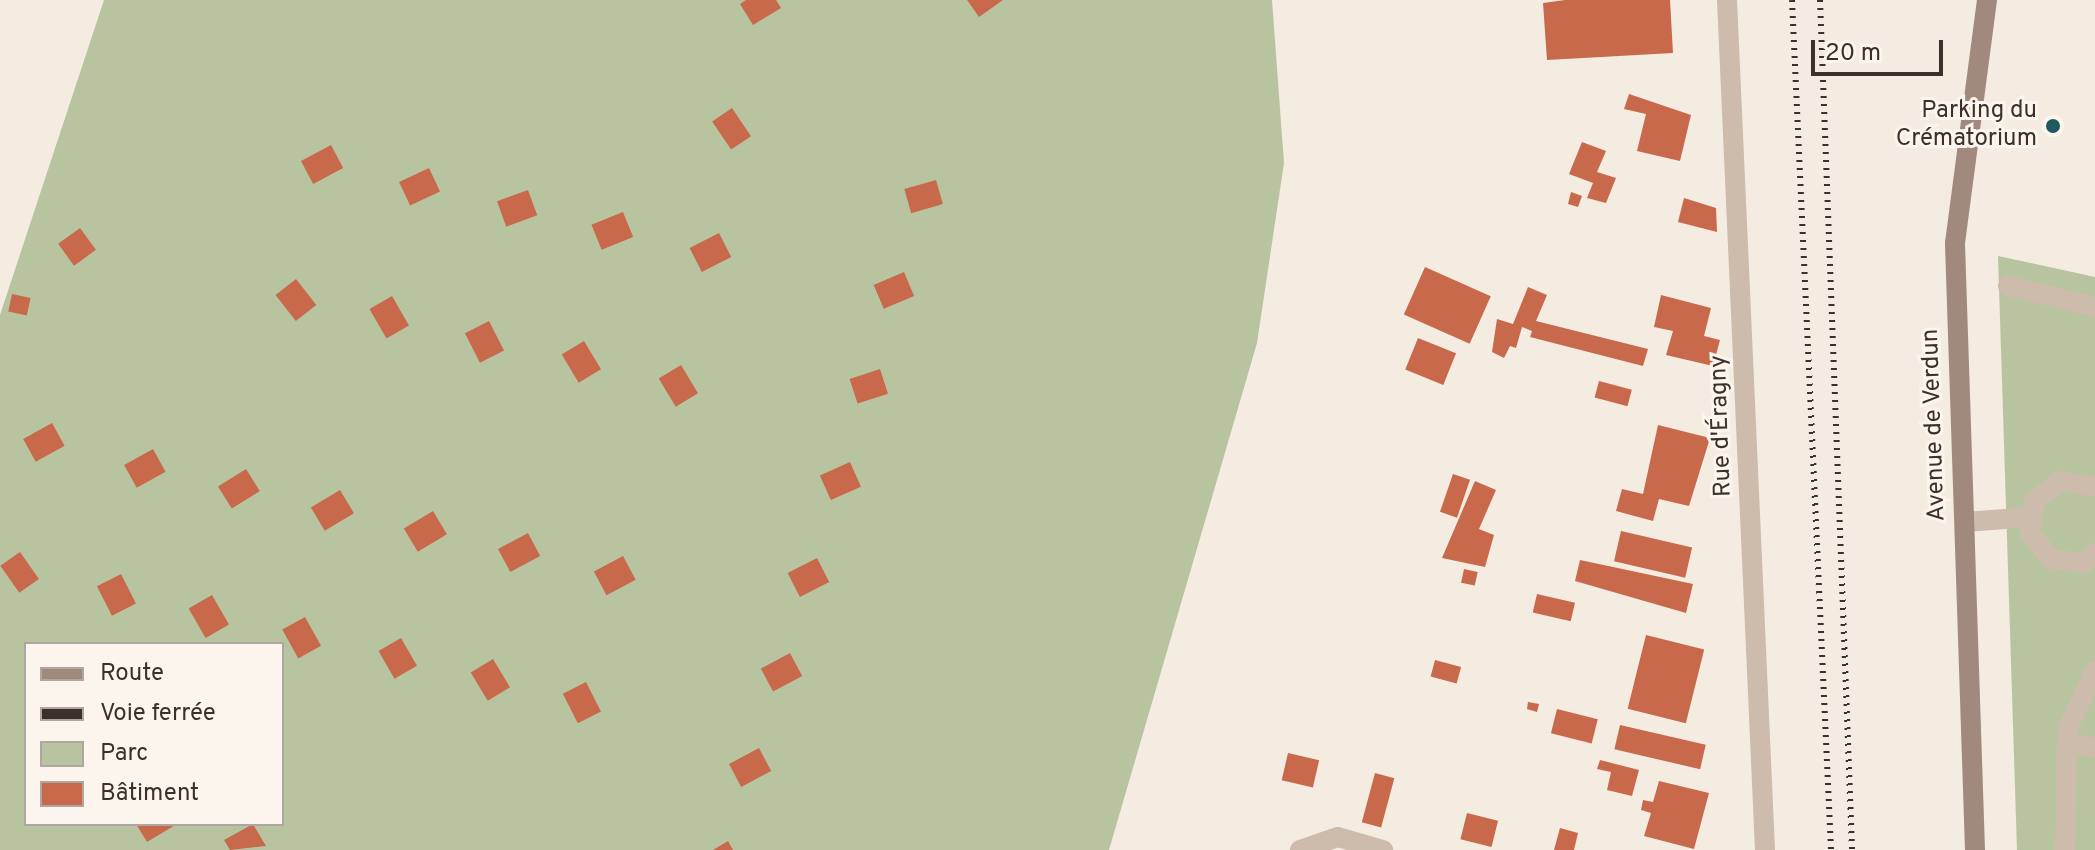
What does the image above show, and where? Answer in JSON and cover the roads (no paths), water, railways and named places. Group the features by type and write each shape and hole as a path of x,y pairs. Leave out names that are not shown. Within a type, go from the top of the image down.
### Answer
{"main road":[{"name":"Avenue de Verdun","path":"1975,850 1955,243 1987,0"}],"street":[{"name":"Rue d'Éragny","path":"1727,0 1765,850"},
{"path":"2008,286 2095,307"},
{"path":"2095,487 2060,481 2034,501 2030,533 2051,559 2083,563 2095,553"},
{"path":"1965,522 2032,517"},
{"path":"2065,850 2067,730 2095,671"},
{"path":"2067,742 2095,748"},
{"path":"1300,850 1338,837 1383,850"}],"railway":[{"path":"1792,0 1831,850"},
{"path":"1820,0 1852,850"}],"place":[{"name":"Parking du Crématorium","path":"2053,126"}]}
